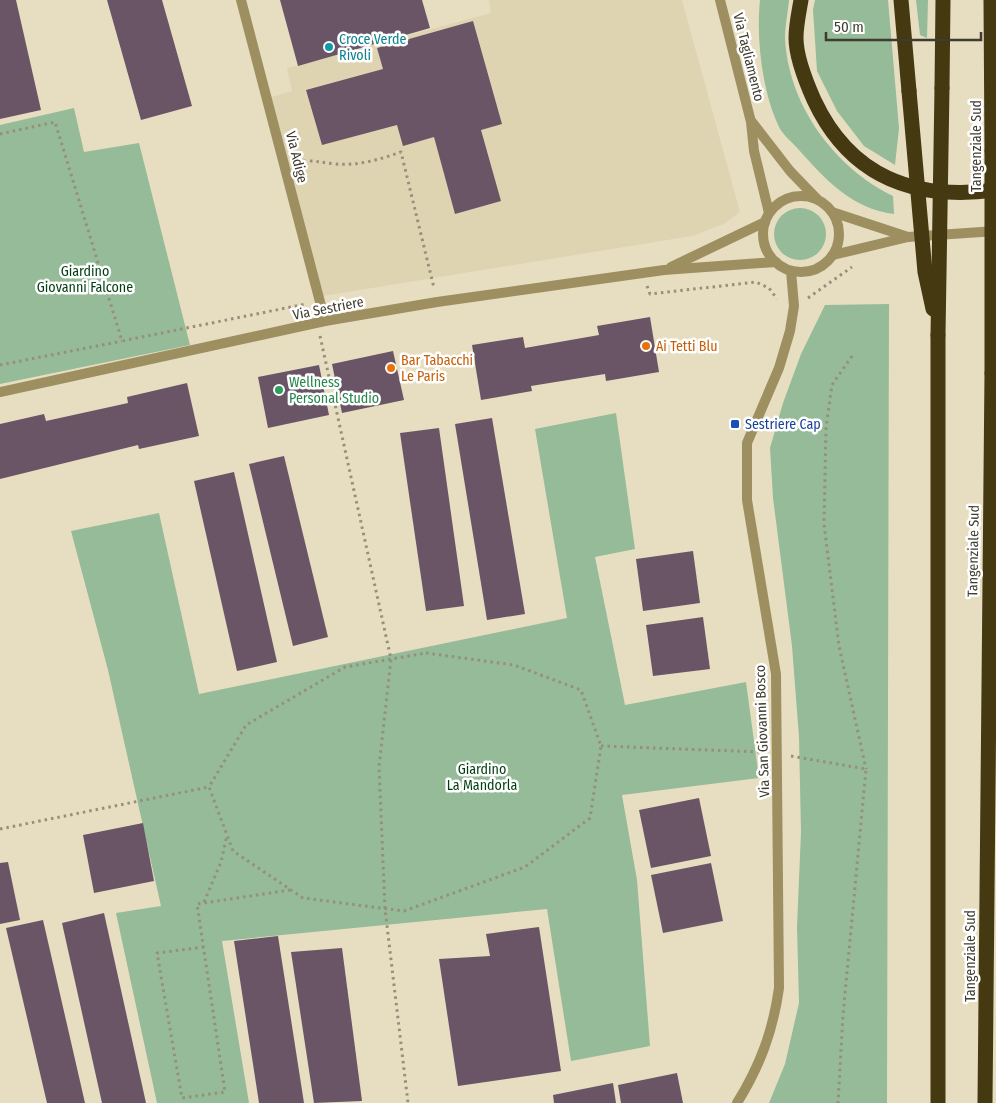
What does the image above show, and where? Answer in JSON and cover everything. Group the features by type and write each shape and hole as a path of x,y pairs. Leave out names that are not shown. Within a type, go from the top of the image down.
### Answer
{"highway":[{"path":"801,0 796,39 805,80 823,119 850,153 888,179 928,192 967,194 996,190"},
{"path":"901,0 925,272 938,335"},
{"path":"938,1103 938,335 943,0"},
{"name":"Tangenziale Sud","path":"985,1103 992,373 991,0"}],"street":[{"name":"Via Adige","path":"241,0 286,171 321,322"},
{"name":"Via Tagliamento","path":"720,0 751,122 754,151 767,218"},
{"name":"Via Tagliamento","path":"751,122 790,171 818,200"},
{"path":"832,255 839,234 837,222 832,212 818,200 796,196 780,203 767,218 764,244 776,262 791,270 803,272 814,270 832,255 908,236 996,231"},
{"path":"832,212 908,236"},
{"name":"Via Sestriere","path":"664,270 767,218"},
{"name":"Via Sestriere","path":"0,392 321,322 437,302 664,270 776,262"},
{"name":"Via San Giovanni Bosco","path":"737,1103 755,1074 766,1048 775,1018 780,988 776,674 747,500 747,443 779,368 790,331 794,306 791,270"}],"path":[{"path":"0,134 54,122 122,341"},
{"path":"286,171 293,162 306,160 337,164 378,160 401,152 437,302"},
{"path":"810,298 851,267 859,265"},
{"path":"644,273 650,294 756,282 769,288 778,299"},
{"path":"0,365 312,303"},
{"path":"321,322 391,659 379,767 385,909 408,1103"},
{"path":"838,1103 843,1015 866,769 839,646 824,524 826,428 832,385 852,356"},
{"path":"0,829 209,787 246,725 345,667 426,653 514,665 581,690 601,746 590,818 525,867 404,912 303,898 233,851 209,787"},
{"path":"601,746 777,753 866,769"},
{"path":"203,903 213,885 227,836"},
{"path":"204,947 157,953 182,1098 226,1092 204,947 197,904 291,890"}],"shaded area":[{"path":"489,0 682,0 740,212 724,224 692,236 323,296 271,97 292,91 287,68 491,13"}],"green space":[{"path":"760,0 789,0 785,29 788,63 795,87 805,110 818,132 852,169 872,184 893,196 894,214 865,206 840,191 819,172 779,127 764,81 759,31"},
{"path":"815,0 888,0 899,128 895,165 864,146 837,111 817,71 813,10"},
{"path":"916,0 928,0 927,38 920,35"},
{"name":"Giardino Giovanni Falcone","path":"74,108 84,152 139,143 190,345 0,384 0,125"},
{"path":"795,208 805,208 819,215 826,229 826,239 819,253 805,260 795,260 785,256 778,249 774,239 774,229 778,219 785,212"},
{"path":"889,304 887,1103 769,1103 785,1064 799,1003 797,927 801,832 799,737 792,646 773,498 770,448 783,403 801,354 825,305"},
{"name":"Giardino La Mandorla","path":"616,413 635,549 595,557 625,705 746,682 759,778 622,795 637,880 650,1046 571,1061 547,909 222,941 249,1103 157,1103 116,913 161,906 108,670 71,531 159,513 199,694 567,618 535,429"}],"building":[{"path":"0,0 16,0 41,110 0,119"},
{"path":"107,0 162,0 192,106 141,120"},
{"name":"Croce Verde Rivoli","path":"280,0 422,0 430,28 298,66"},
{"path":"473,21 502,124 481,130 501,201 455,214 434,137 403,146 397,125 322,145 306,90 383,69 377,48"},
{"path":"650,317 659,372 606,381 605,374 531,386 532,391 481,400 472,345 523,337 525,348 599,335 597,326"},
{"path":"393,351 404,400 342,413 332,364"},
{"path":"319,365 329,415 268,428 258,377"},
{"path":"187,383 199,436 139,449 138,445 0,479 0,424 44,414 46,421 128,403 127,397"},
{"path":"492,418 525,614 487,620 455,424"},
{"path":"439,428 464,606 426,611 400,433"},
{"path":"284,456 328,637 293,646 249,464"},
{"path":"234,472 277,662 237,671 194,481"},
{"path":"693,551 700,603 643,611 636,559"},
{"path":"703,617 710,669 653,676 646,625"},
{"path":"699,798 711,856 651,868 639,810"},
{"path":"143,823 154,881 94,893 83,835"},
{"path":"8,862 20,920 0,924 0,863"},
{"path":"711,863 723,921 663,933 651,875"},
{"path":"104,913 146,1103 102,1103 62,923"},
{"path":"43,920 85,1103 47,1103 6,928"},
{"path":"539,927 561,1071 458,1086 439,959 490,956 486,934"},
{"path":"278,936 304,1103 259,1103 234,941"},
{"path":"342,948 362,1101 314,1103 291,952"},
{"path":"677,1073 683,1103 621,1103 618,1085"},
{"path":"613,1083 616,1103 554,1103 553,1095"}],"place":[{"name":"Croce Verde Rivoli","path":"329,47"},
{"name":"Ai Tetti Blu","path":"646,346"},
{"name":"Bar Tabacchi Le Paris","path":"391,368"},
{"name":"Wellness Personal Studio","path":"279,390"},
{"name":"Sestriere Cap","path":"735,424"}]}
